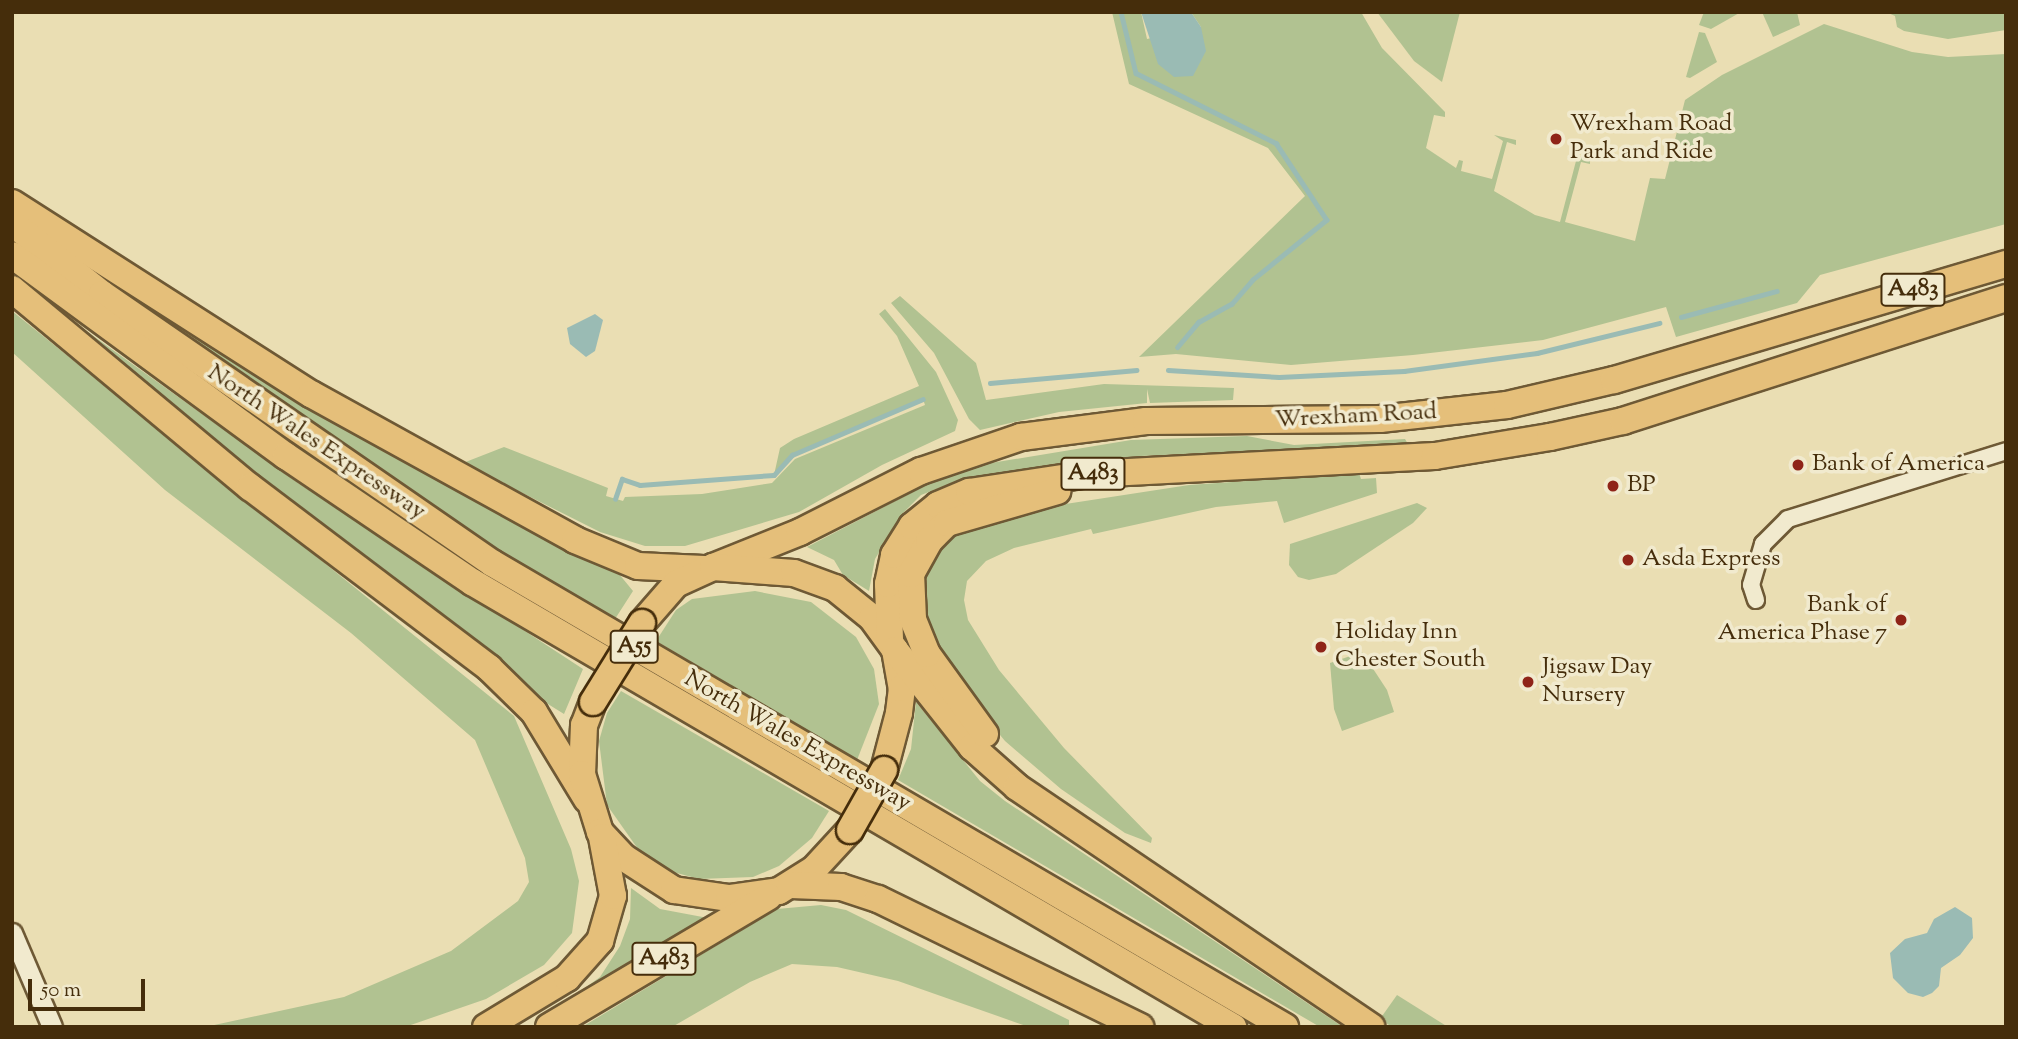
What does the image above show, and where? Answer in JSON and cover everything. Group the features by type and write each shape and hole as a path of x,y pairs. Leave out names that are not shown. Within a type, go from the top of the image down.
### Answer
{"highway":[{"path":"12,203 311,394 563,534 638,566 709,568 816,579 853,600 892,644 972,747 1017,787 1141,866 1371,1027"},
{"name":"North Wales Expressway","path":"12,223 113,302 492,563 1285,1027"},
{"name":"North Wales Expressway","path":"12,255 275,449 472,582 1233,1027"},
{"name":"Wrexham Road","path":"587,799 581,751 593,702 642,623 676,584 800,532 921,471 1021,437 1146,421 1380,419 1507,405 1614,380 2006,264"},
{"path":"12,289 250,487 489,668 534,712 587,799 600,832 623,857 674,890 729,898 785,888 841,887 878,899 1141,1027"},
{"name":"Wrexham Road","path":"785,888 850,831 884,770 899,713 902,688 892,644 888,584 894,555 912,526 938,505 969,492 1090,474 1436,456 1550,437 1623,421 2006,298"},
{"path":"1090,474 1049,495 983,510 947,523 920,553 911,574 909,596 927,654 972,722 1022,772 1141,866"},
{"name":"A483","path":"486,1027 567,978 600,941 613,896 600,832"},
{"name":"A483","path":"549,1027 785,888"}],"street":[{"path":"1756,600 1751,585 1763,544 1788,519 2006,451"},
{"path":"12,933 52,1027"}],"green space":[{"path":"1112,12 1141,12 1147,39 1201,27 1191,12 1361,12 1382,48 1445,112 1445,117 1434,115 1426,148 1456,168 1459,160 1463,161 1461,171 1492,179 1503,141 1494,135 1516,140 1516,145 1507,142 1494,191 1535,215 1560,222 1576,161 1567,158 1571,154 1590,159 1590,164 1581,162 1565,222 1635,241 1650,178 1665,179 1685,100 1722,75 1824,24 1912,52 1948,57 2006,54 2006,224 1820,275 1797,303 1676,337 1666,307 1543,340 1413,355 1291,365 1176,354 1139,357 1305,196 1268,148 1129,84"},
{"path":"1377,12 1460,12 1442,82 1414,61"},
{"path":"1704,12 1741,12 1711,29 1699,25"},
{"path":"1762,12 1797,12 1800,25 1773,37"},
{"path":"1886,12 2006,12 2006,30 1948,39 1904,31 1897,27 1895,16"},
{"path":"1699,32 1705,33 1717,62 1690,78 1686,77"},
{"path":"90,269 411,466 544,539 619,574 633,591 615,619 452,522 189,346"},
{"path":"14,279 298,483 583,669 564,714 527,691 197,434"},
{"path":"900,296 976,363 986,400 1104,384 1234,388 1233,400 1150,403 1147,389 1147,403 1059,412 980,430 969,419 934,353 891,303"},
{"path":"885,309 936,372 958,420 955,431 882,465 799,512 685,546 645,546 600,532 463,463 504,447 608,488 606,496 623,501 625,497 702,494 772,483 795,459 925,405 923,399 792,455 774,475 780,448 794,439 919,386 897,336 879,314"},
{"path":"12,311 514,716 571,849 579,881 572,933 544,965 486,999 405,1027 205,1027 344,997 451,951 518,901 529,882 525,858 475,740 351,633 165,490 12,352"},
{"path":"1247,436 1294,445 1405,439 1408,444 1141,456 968,477 921,495 902,514 875,559 869,591 843,575 834,560 807,547 930,483 985,464 1131,440"},
{"path":"1359,473 1361,479 1376,478 1377,493 1284,523 1277,501 1216,507 1093,534 1091,529 1014,548 986,561 967,581 964,600 968,620 999,670 1064,748 1152,838 1151,843 1125,833 1061,789 1005,741 952,677 922,617 922,570 931,552 964,527 1046,507 1189,485"},
{"path":"1417,503 1427,508 1413,523 1336,574 1309,580 1298,577 1289,565 1290,544"},
{"path":"755,591 811,602 856,637 874,669 879,704 857,760 656,641 676,610 692,599"},
{"path":"1362,652 1387,690 1394,712 1342,731 1334,709 1330,663"},
{"path":"621,691 829,811 812,838 779,866 753,877 699,879 662,869 638,849 607,805 599,741 607,713"},
{"path":"916,702 980,781 1005,801 1343,1027 1320,1027 898,780 911,749"},
{"path":"631,888 660,909 708,918 544,1018 600,977 620,946 630,919"},
{"path":"821,905 846,910 1069,1020 1069,1027 1029,1027 898,981 837,967 792,964 750,982 672,1027 582,1027 777,909"},
{"path":"1397,995 1448,1027 1392,1027 1380,1019"}],"water":[{"path":"1141,12 1191,12 1201,27 1206,51 1193,76 1174,77 1158,64"},
{"path":"595,314 603,320 595,351 586,357 570,344 567,328"},
{"path":"1955,907 1972,918 1973,938 1960,955 1941,968 1939,986 1932,993 1923,997 1908,993 1893,978 1890,953 1905,939 1927,933 1934,919"}],"waterway":[{"path":"1121,12 1136,73 1276,143 1327,220 1253,280 1232,304 1199,322 1178,347"},
{"path":"1681,317 1777,291"},
{"path":"1168,370 1279,377 1404,371 1537,353 1659,323"},
{"path":"990,383 1136,370"},
{"path":"615,499 622,479 640,485 774,475 792,455 923,399"}],"place":[{"name":"Wrexham Road Park and Ride","path":"1556,139"},
{"name":"Bank of America","path":"1798,465"},
{"name":"BP","path":"1613,486"},
{"name":"Asda Express","path":"1628,560"},
{"name":"Bank of America Phase 7","path":"1901,620"},
{"name":"Holiday Inn Chester South","path":"1321,647"},
{"name":"Jigsaw Day Nursery","path":"1528,682"}]}
